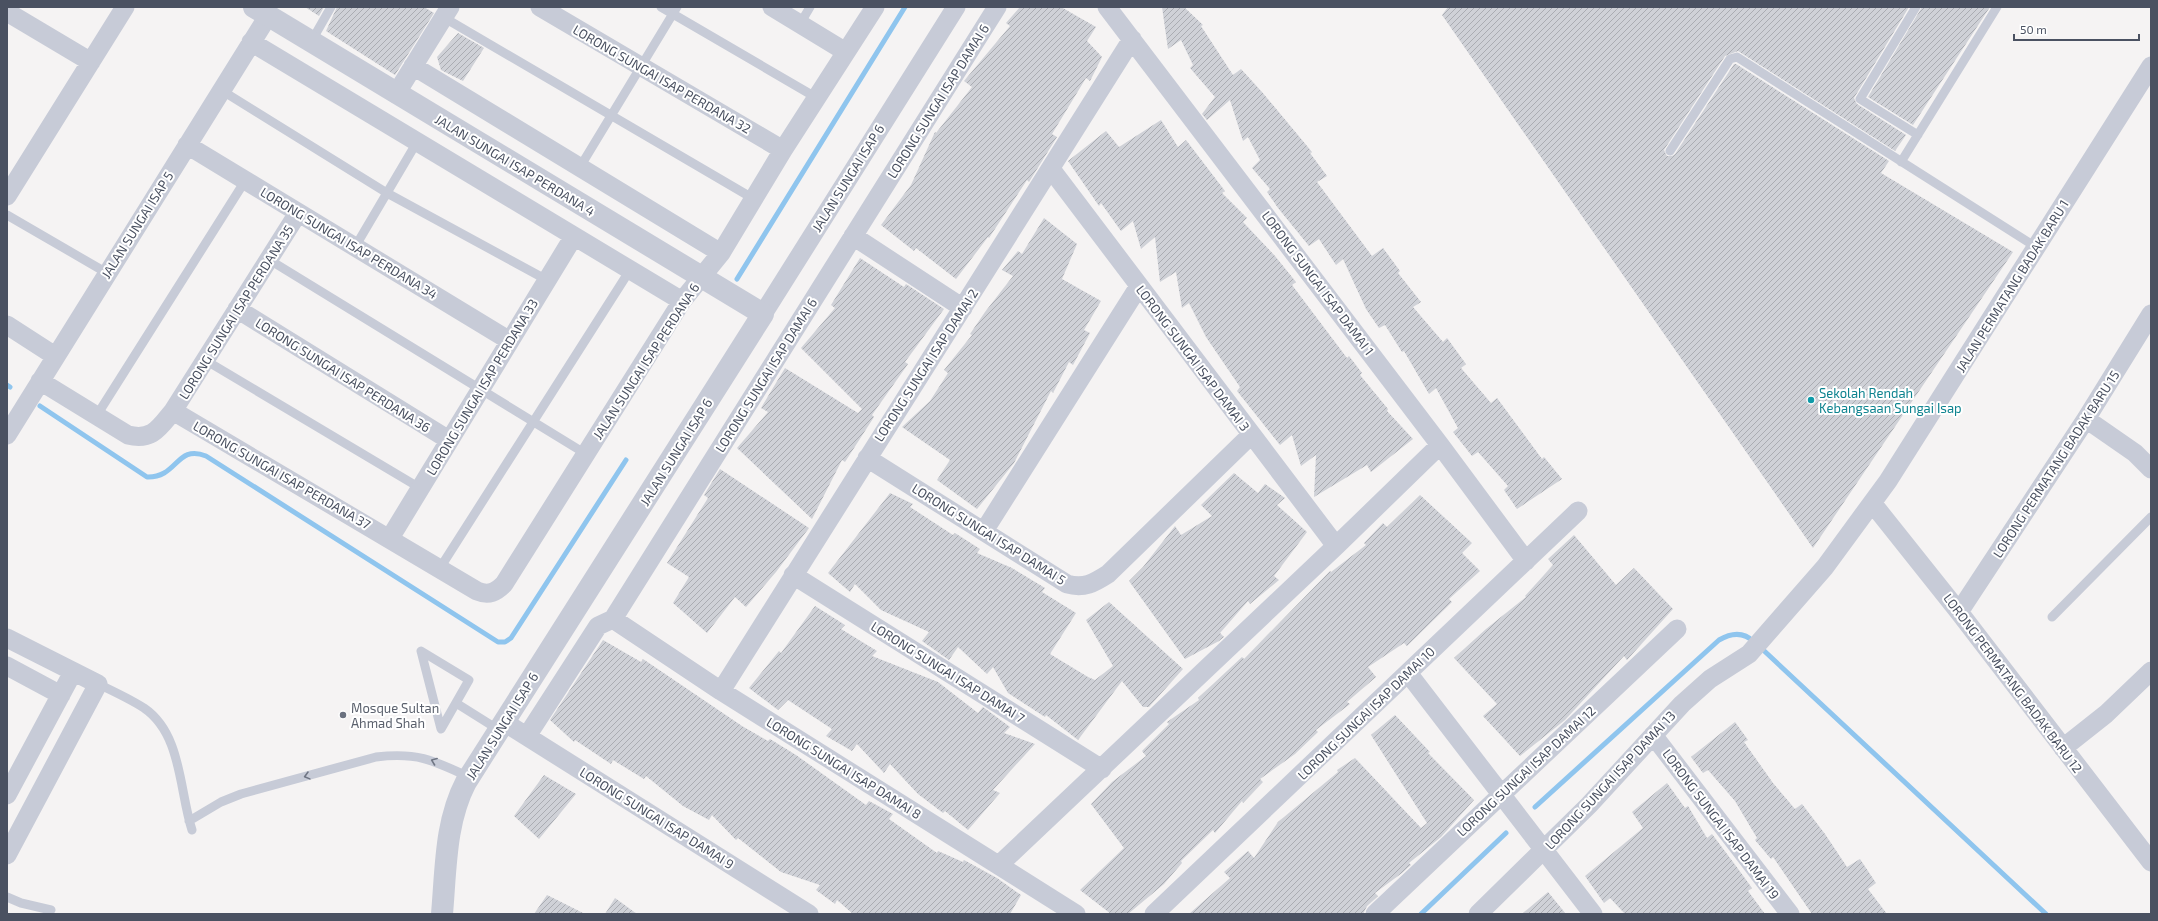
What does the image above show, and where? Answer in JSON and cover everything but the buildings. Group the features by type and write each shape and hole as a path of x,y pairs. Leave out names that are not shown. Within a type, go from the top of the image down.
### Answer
{"street":[{"path":"7,196 125,7"},
{"name":"LORONG SUNGAI ISAP PERDANA 32","path":"540,7 783,150"},
{"path":"772,7 846,52"},
{"name":"JALAN SUNGAI ISAP PERDANA 6","path":"390,538 484,594 492,593 498,590 504,584 682,301 721,253 783,150 875,7"},
{"name":"JALAN SUNGAI ISAP 6","path":"442,914 453,816 459,796 469,777 956,7"},
{"name":"LORONG SUNGAI ISAP DAMAI 6","path":"527,736 598,626 613,619 997,7"},
{"name":"LORONG SUNGAI ISAP DAMAI 1","path":"1107,7 1440,445 1526,561"},
{"name":"JALAN SUNGAI ISAP PERDANA 4","path":"261,11 396,94 702,276 763,314"},
{"name":"JALAN SUNGAI ISAP 5","path":"7,435 251,42 261,11"},
{"path":"396,94 445,11"},
{"path":"7,12 92,62"},
{"name":"LORONG SUNGAI ISAP DAMAI 2","path":"721,691 1132,39"},
{"path":"251,42 682,301"},
{"path":"413,66 721,253"},
{"name":"JALAN PERMATANG BADAK BARU 1","path":"1766,636 1826,567 1873,504 2151,66"},
{"name":"LORONG SUNGAI ISAP PERDANA 34","path":"187,145 510,341"},
{"name":"LORONG SUNGAI ISAP DAMAI 3","path":"1050,170 1336,546"},
{"name":"LORONG SUNGAI ISAP PERDANA 35","path":"40,381 128,435 138,437 147,436 156,431 173,411 298,213"},
{"name":"LORONG SUNGAI ISAP PERDANA 33","path":"390,538 574,236"},
{"path":"853,236 963,308"},
{"path":"984,531 1139,286"},
{"name":"LORONG SUNGAI ISAP PERDANA 36","path":"237,309 449,440"},
{"name":"LORONG PERMATANG BADAK BARU 15","path":"1959,612 2149,321"},
{"path":"7,325 55,356"},
{"name":"LORONG SUNGAI ISAP PERDANA 37","path":"173,411 390,538"},
{"path":"2086,419 2135,452 2151,469"},
{"name":"LORONG SUNGAI ISAP DAMAI 5","path":"867,458 1067,584 1076,587 1088,586 1108,574 1251,435"},
{"path":"999,865 1102,769 1440,445"},
{"name":"LORONG PERMATANG BADAK BARU 12","path":"1873,504 1959,612 2063,748 2145,841 2151,862"},
{"name":"LORONG SUNGAI ISAP DAMAI 10","path":"1154,914 1578,511"},
{"name":"LORONG SUNGAI ISAP DAMAI 7","path":"793,575 1102,769"},
{"name":"LORONG SUNGAI ISAP DAMAI 8","path":"613,619 721,691 1076,914"},
{"name":"LORONG SUNGAI ISAP DAMAI 12","path":"1375,914 1677,628"},
{"name":"LORONG SUNGAI ISAP DAMAI 13","path":"1478,914 1544,851 1594,800 1682,704 1710,679 1749,654 1766,636"},
{"path":"7,638 98,684 7,855"},
{"path":"7,666 61,695"},
{"path":"2063,748 2106,714 2151,671"},
{"path":"7,795 73,672"},
{"path":"1408,673 1593,914"},
{"name":"LORONG SUNGAI ISAP DAMAI 9","path":"502,726 527,736 809,914"},
{"name":"LORONG SUNGAI ISAP DAMAI 19","path":"1653,735 1790,914"}],"lane":[{"path":"311,42 332,7"},
{"path":"661,7 675,10 816,98"},
{"path":"800,24 810,7"},
{"path":"1916,7 1860,99 1918,135"},
{"path":"1902,162 1997,7"},
{"path":"580,167 675,10"},
{"path":"445,11 611,115 754,199"},
{"path":"1670,151 1730,59 1737,57 2036,247"},
{"path":"221,90 386,193 547,280"},
{"path":"355,247 417,142"},
{"path":"96,415 245,181"},
{"path":"7,215 107,273"},
{"path":"268,259 586,454"},
{"path":"440,568 630,270"},
{"path":"205,360 420,488"},
{"path":"2052,617 2151,517"},
{"path":"421,651 469,680 456,703 441,729 421,651"},
{"path":"98,684 144,708 162,727 173,750 192,830"},
{"path":"456,703 502,726"},
{"path":"189,821 221,802 241,794 376,758 408,755 423,757 469,777"},
{"path":"7,897 21,903 51,910"}],"waterway":[{"path":"737,279 905,7"},
{"path":"40,406 147,477 157,476 165,472 188,454 196,453 206,456 498,642 505,642 511,638 626,460"},
{"path":"1535,807 1719,640 1737,634 1746,636 1754,642"},
{"path":"1760,647 2046,914"},
{"path":"1421,914 1506,833"}],"place":[{"name":"Sekolah Rendah Kebangsaan Sungai Isap","path":"1811,400"},
{"name":"Mosque Sultan Ahmad Shah","path":"343,715"}]}
